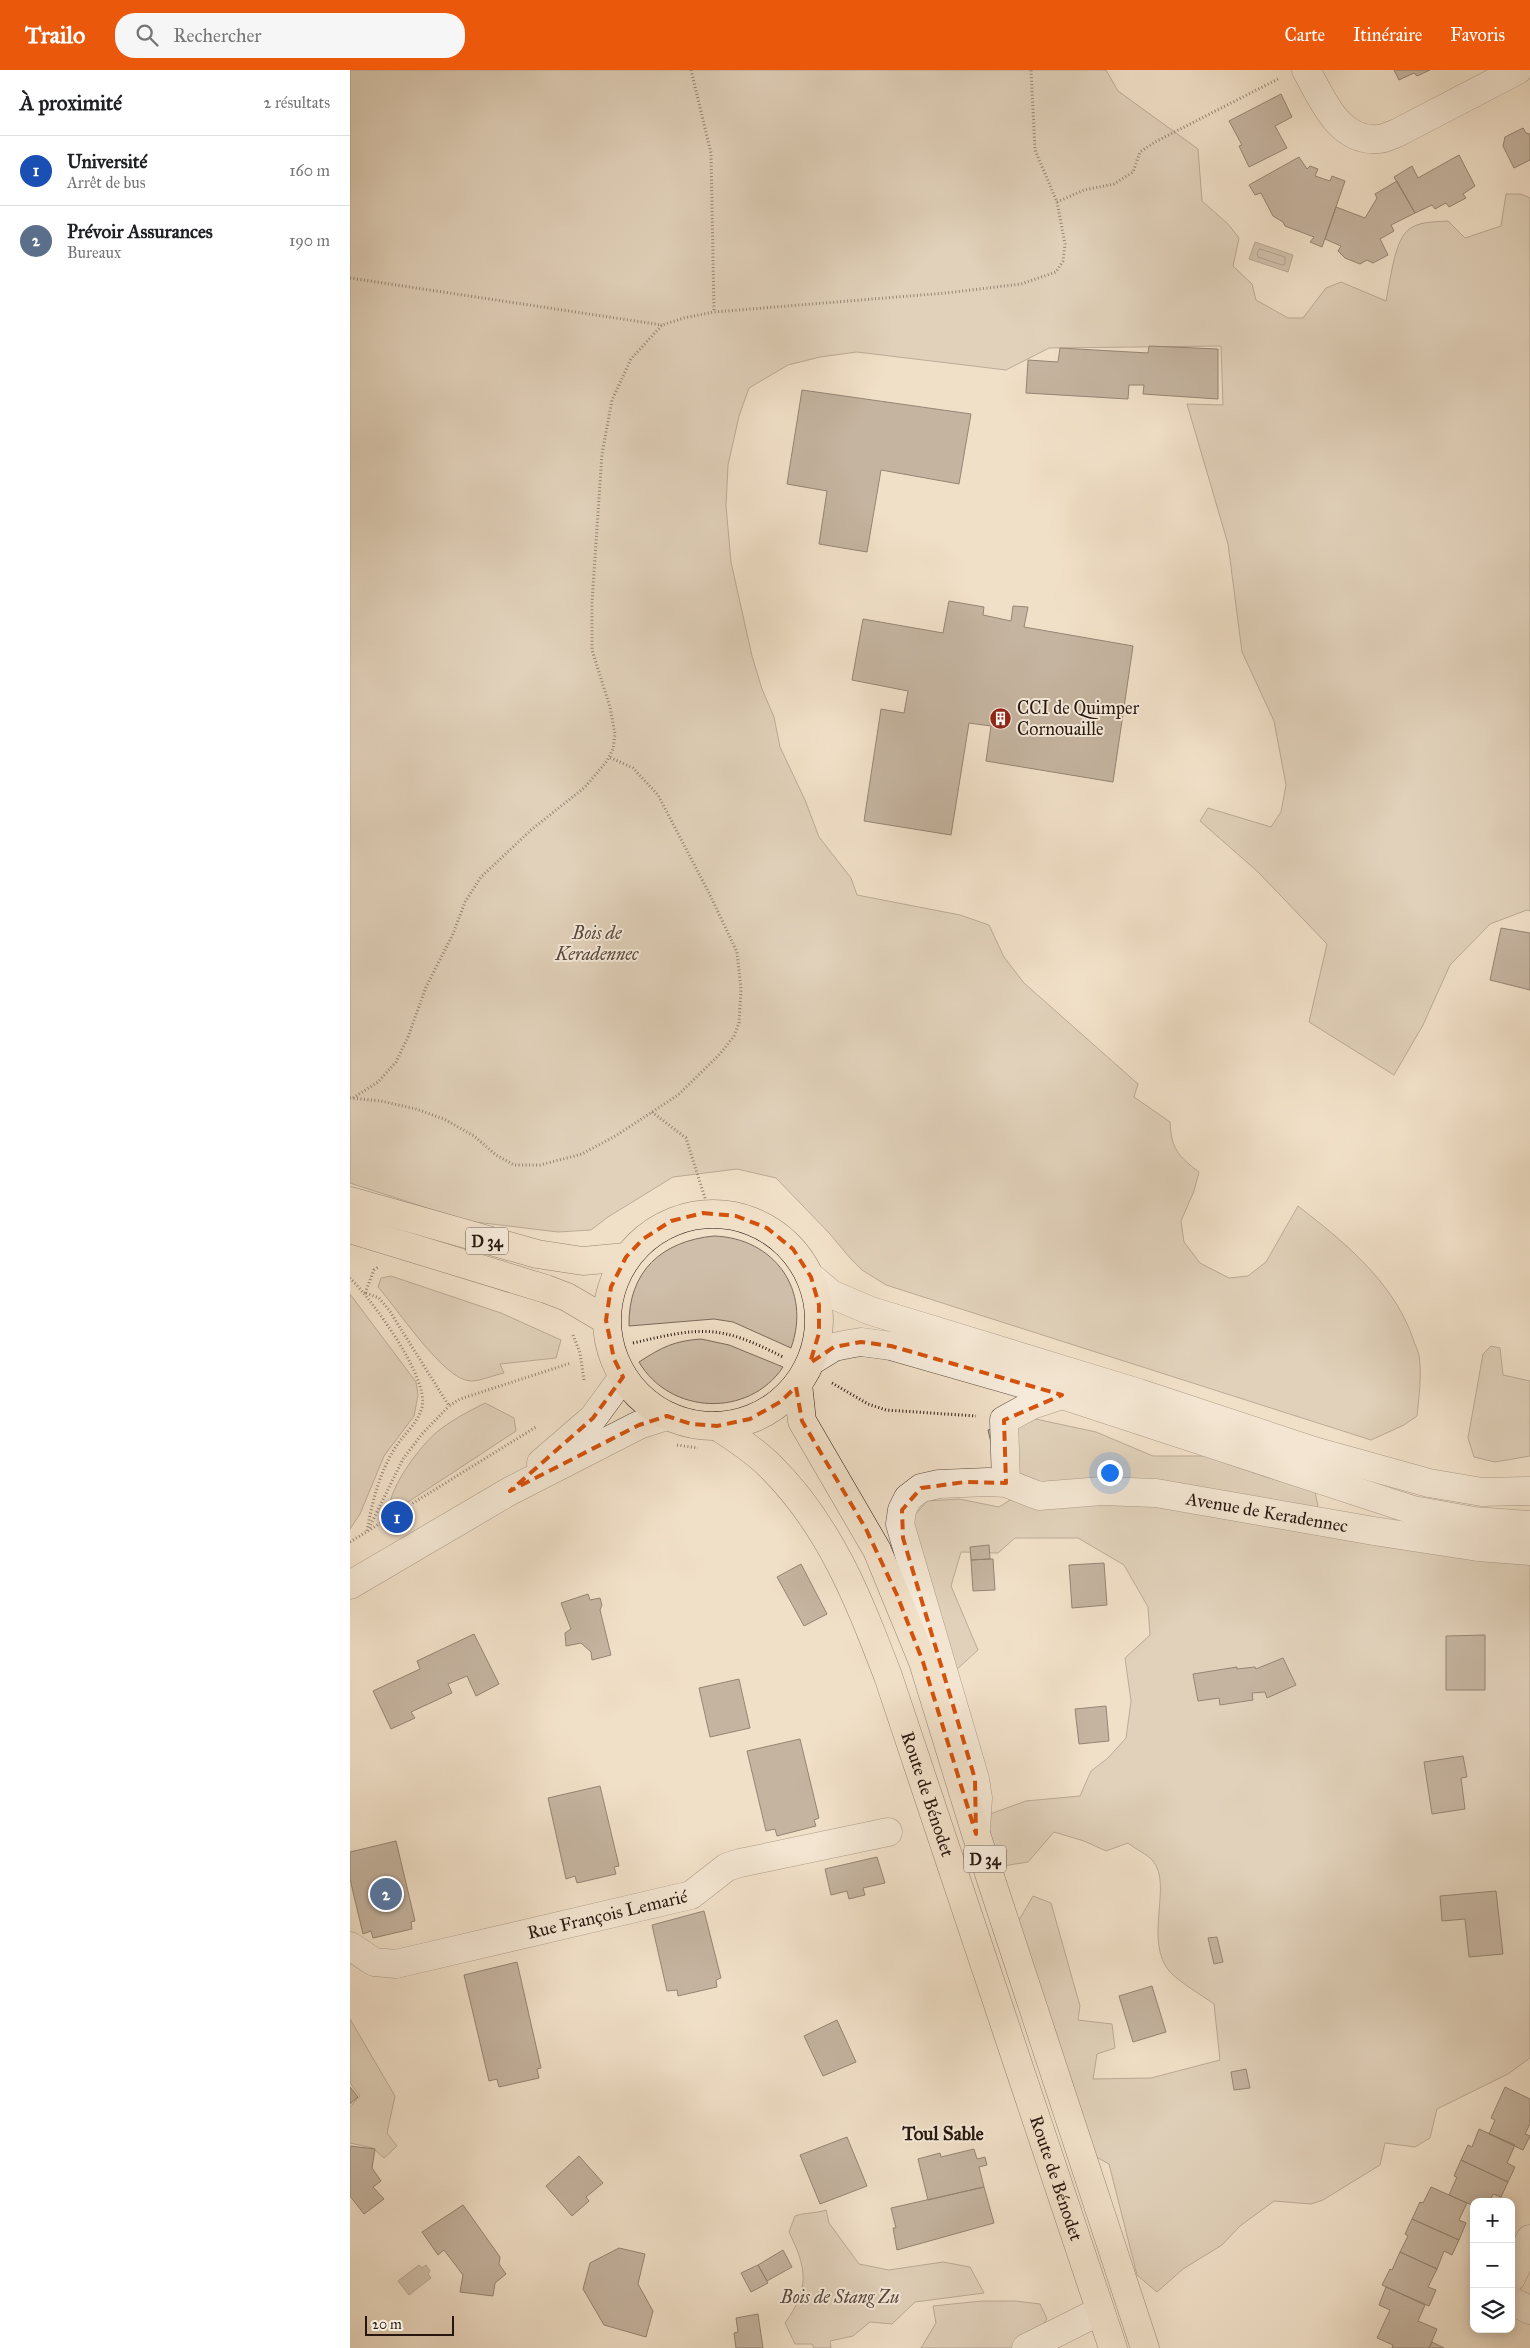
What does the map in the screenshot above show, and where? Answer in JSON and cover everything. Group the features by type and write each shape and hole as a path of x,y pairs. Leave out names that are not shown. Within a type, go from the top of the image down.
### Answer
{"main road":[{"name":"D 34","path":"350,1202 537,1254 584,1261 626,1257"},
{"path":"710,1214 736,1216 767,1228 793,1249 811,1277 819,1305 819,1333 780,1402 750,1419 717,1426 692,1424 668,1416 642,1399 623,1377 614,1359 608,1340 606,1320 611,1287 626,1257 643,1239 671,1221 710,1214"},
{"name":"D 34","path":"350,1229 546,1288 567,1297 606,1320"},
{"name":"Route de Bénodet","path":"800,1369 802,1421 866,1529 897,1595 923,1662 976,1834 1145,2348"},
{"name":"Route de Bénodet","path":"717,1426 769,1464 787,1485 825,1534 856,1593 888,1676 1113,2348"}],"street":[{"path":"1296,72 1333,119 1359,137 1378,139 1397,133 1518,70"},
{"path":"811,1277 832,1294 871,1311 1139,1394 1314,1451 1453,1489 1482,1492 1530,1492"},
{"path":"800,1369 834,1347 861,1342 891,1346 1062,1396 1413,1510 1474,1521 1530,1525"},
{"path":"510,1491 593,1418 623,1377"},
{"path":"1006,1483 1004,1420 1032,1405 1062,1396"},
{"path":"350,1585 510,1491 640,1425 668,1416"},
{"name":"Route de Bénodet","path":"965,1482 921,1488 908,1498 902,1510 900,1524 975,1778 978,1798 976,1834"},
{"name":"Avenue de Keradennec","path":"965,1482 1006,1483 1039,1496 1102,1491 1156,1493 1374,1531 1478,1546 1530,1551"},
{"name":"Rue François Lemarié","path":"350,1946 374,1962 396,1964 691,1895 727,1867 888,1832"},
{"path":"1515,2270 1530,2239"},
{"path":"1515,2303 1530,2310"},
{"path":"1026,2348 1100,2311"}],"path":[{"path":"692,70 711,154 714,312"},
{"path":"350,278 662,325 714,312 870,301 1021,284 1056,272 1063,261 1065,244 1057,202 1035,150 1031,70"},
{"path":"1057,202 1084,190 1114,184 1133,172 1140,152 1201,117 1296,72"},
{"path":"351,1098 378,1082 396,1062 408,1037 426,987 453,934 464,902 481,877 531,830 586,787 613,749 615,734 610,707 592,650 592,602 602,454 612,400 631,359 662,325"},
{"path":"351,1098 408,1106 444,1119 474,1136 496,1155 508,1162 514,1165 528,1166 582,1154 617,1136 678,1095 720,1054 734,1036 739,1023 741,971 737,952 658,795 633,768 609,757"},
{"path":"652,1112 686,1138 710,1214"},
{"path":"350,1278 365,1293 391,1331 418,1379 423,1395 422,1408 417,1420 396,1446 386,1466 372,1502 367,1531"},
{"path":"365,1293 379,1298 390,1310 449,1406"},
{"path":"568,1329 580,1353 583,1368 583,1390"},
{"path":"633,1344 676,1333 708,1330 746,1340 800,1369"},
{"path":"367,1531 403,1459 422,1434 449,1406 460,1399 571,1363"},
{"path":"829,1381 868,1404 886,1410 968,1415 1004,1420"},
{"path":"350,1542 538,1425"},
{"path":"673,1445 705,1450"}],"highlighted area":[{"path":"703,1213 736,1216 767,1228 793,1249 811,1277 819,1305 819,1333 810,1363 834,1347 861,1342 891,1346 1062,1395 1004,1420 1006,1483 965,1482 921,1488 902,1510 903,1538 975,1779 976,1834 923,1662 897,1595 866,1529 802,1421 796,1387 780,1402 750,1419 717,1426 691,1424 667,1416 639,1425 510,1491 593,1418 623,1377 614,1359 606,1320 611,1287 626,1257 643,1239 671,1221"}],"green space":[{"name":"Bois de Keradennec","path":"350,70 1106,70 1118,91 1198,149 1202,201 1228,224 1239,238 1233,266 1252,284 1256,300 1288,318 1303,318 1326,288 1341,282 1386,301 1399,244 1411,228 1426,223 1448,221 1465,238 1501,226 1506,194 1521,194 1530,198 1530,911 1527,910 1490,924 1450,965 1423,1025 1394,1075 1309,1022 1327,944 1258,872 1200,821 1208,808 1271,827 1281,812 1286,785 1274,721 1242,652 1228,544 1187,404 1223,405 1221,346 1049,348 1006,370 857,352 820,357 788,365 749,388 739,416 728,465 726,506 731,562 752,656 762,689 774,717 780,747 805,800 819,837 851,878 857,895 960,915 989,925 1004,957 1024,983 1138,1084 1134,1097 1170,1122 1172,1139 1177,1152 1199,1172 1194,1191 1181,1221 1184,1242 1200,1263 1229,1278 1248,1276 1266,1262 1298,1206 1348,1247 1364,1262 1391,1295 1411,1333 1420,1363 1417,1416 1404,1425 1371,1440 886,1285 862,1270 776,1178 737,1169 673,1177 608,1217 591,1230 558,1232 467,1221 350,1183"},
{"path":"714,1236 735,1239 754,1246 770,1257 783,1271 792,1288 796,1306 796,1327 791,1348 733,1322 714,1319 629,1326 630,1307 635,1289 642,1275 652,1262 664,1252 679,1244"},
{"path":"391,1276 501,1313 561,1340 556,1358 500,1364 504,1373 479,1380 471,1381 460,1378 435,1357 378,1287 381,1278"},
{"path":"350,1294 416,1382 418,1395 414,1416 384,1456 360,1514 350,1529"},
{"path":"701,1339 729,1345 783,1367 768,1384 751,1395 731,1402 710,1404 689,1400 670,1392 653,1380 639,1362 668,1346 683,1341"},
{"path":"1491,1346 1500,1348 1503,1375 1530,1381 1530,1456 1495,1462 1474,1457 1468,1438 1483,1354"},
{"path":"485,1403 514,1418 516,1431 402,1506 389,1509 400,1478 423,1446 443,1427"},
{"path":"1031,1418 1096,1432 1153,1456 1205,1456 1266,1477 1315,1491 1319,1512 1530,1537 1530,2058 1508,2074 1437,2109 1430,2138 1415,2147 1385,2143 1380,2165 1323,2200 1311,2204 1274,2201 1240,2226 1222,2245 1183,2269 1157,2292 1137,2275 1109,2164 1091,2154 1016,1925 1033,1896 1051,1903 1080,2006 1078,2020 1112,2024 1115,2048 1097,2054 1093,2079 1151,2078 1220,2060 1214,2004 1170,1972 1162,1959 1158,1930 1160,1884 1158,1871 1148,1856 1128,1843 1106,1851 1084,1841 1054,1832 1028,1862 1003,1866 987,1838 990,1814 1026,1801 1080,1796 1091,1771 1108,1758 1126,1738 1131,1701 1125,1658 1150,1635 1148,1607 1124,1565 1078,1538 1015,1538 998,1553 961,1552 951,1586 978,1650 956,1670 906,1525 927,1501 959,1499 999,1507 1031,1487 995,1460 988,1430"},
{"path":"350,2019 395,2096 387,2133 397,2146 384,2158 373,2148 350,2143 350,2107 360,2096 350,2083"},
{"name":"Bois de Stang Zu","path":"826,2210 829,2223 859,2264 889,2270 943,2262 970,2267 984,2293 915,2302 892,2324 870,2322 853,2336 830,2341 831,2348 814,2348 812,2344 795,2344 785,2323 799,2299 803,2278 799,2257 789,2232 795,2216"},
{"name":"Bois de Stang Zu","path":"982,2301 1016,2301 1040,2304 1047,2319 1034,2337 1014,2348 921,2348 936,2323 933,2306"}],"water":[{"path":"1255,242 1293,255 1288,272 1249,259"},
{"path":"419,2265 422,2268 426,2265 430,2271 428,2274 431,2278 409,2295 398,2281"}],"building":[{"path":"1394,70 1430,70 1417,76 1414,73 1399,80"},
{"path":"1281,94 1292,117 1275,126 1287,148 1249,167 1239,146 1242,145 1229,121"},
{"path":"1523,128 1526,133 1530,134 1530,160 1514,168 1503,146 1505,137"},
{"path":"1459,155 1475,186 1463,194 1466,198 1449,207 1446,203 1435,209 1432,205 1415,213 1394,177 1412,166 1418,178"},
{"path":"1299,157 1307,169 1310,166 1318,169 1315,176 1330,181 1332,176 1345,181 1322,247 1310,242 1314,237 1285,226 1283,222 1273,216 1261,193 1255,195 1249,185"},
{"path":"1397,181 1415,213 1391,225 1394,231 1380,239 1388,255 1373,263 1367,260 1360,264 1345,258 1338,251 1341,246 1325,239 1336,207 1365,218 1377,198 1375,194"},
{"path":"1149,346 1218,349 1218,399 1143,394 1144,385 1129,385 1128,399 1026,393 1028,360 1058,362 1060,348 1148,353"},
{"path":"802,390 971,414 959,484 881,470 867,552 819,544 827,491 787,484"},
{"name":"CCI de Quimper Cornouaille","path":"949,601 984,607 983,615 1011,621 1013,606 1028,607 1024,627 1133,646 1113,782 986,761 991,726 969,723 951,835 864,821 881,709 904,713 908,691 852,680 863,619 943,633"},
{"path":"1501,928 1530,933 1530,990 1490,980"},
{"path":"989,1545 990,1559 971,1560 970,1547"},
{"path":"993,1559 995,1590 973,1591 971,1560"},
{"path":"1104,1563 1107,1605 1072,1608 1069,1565"},
{"path":"801,1564 827,1614 804,1626 777,1577"},
{"path":"588,1594 590,1600 600,1598 602,1605 600,1610 611,1655 592,1660 591,1652 581,1643 566,1646 565,1633 571,1629 561,1603"},
{"path":"474,1634 499,1684 476,1696 467,1676 448,1684 452,1693 411,1712 415,1718 391,1729 373,1691 420,1669 417,1661"},
{"path":"1485,1635 1485,1690 1446,1690 1446,1636"},
{"path":"1283,1658 1296,1685 1267,1698 1265,1692 1252,1693 1253,1700 1220,1705 1219,1698 1198,1701 1193,1674 1237,1667 1237,1669 1255,1667 1256,1669"},
{"path":"739,1679 750,1728 710,1737 699,1688"},
{"path":"1106,1706 1109,1741 1079,1744 1075,1709"},
{"path":"800,1739 819,1818 814,1820 816,1826 777,1836 775,1829 766,1831 747,1751"},
{"path":"1463,1756 1467,1777 1461,1778 1465,1809 1432,1814 1424,1762"},
{"path":"600,1786 619,1866 614,1867 616,1874 577,1883 575,1876 566,1879 548,1798"},
{"path":"396,1841 415,1921 411,1922 412,1929 373,1938 371,1931 363,1934 350,1879 350,1852"},
{"path":"877,1857 885,1883 863,1888 865,1895 849,1899 847,1891 831,1895 825,1869"},
{"path":"1496,1891 1503,1954 1469,1957 1465,1919 1442,1921 1440,1896"},
{"path":"704,1911 721,1978 716,1980 717,1987 678,1996 677,1990 667,1991 652,1925"},
{"path":"1217,1937 1223,1962 1214,1964 1208,1938"},
{"path":"517,1962 541,2068 537,2069 539,2078 499,2087 497,2079 489,2081 464,1975"},
{"path":"1152,1986 1166,2032 1133,2042 1119,1996"},
{"path":"837,2020 856,2062 823,2076 804,2036"},
{"path":"1246,2069 1250,2088 1234,2090 1231,2072"},
{"path":"350,2087 358,2097 350,2104"},
{"path":"1505,2087 1530,2099 1530,2124 1525,2134 1530,2136 1523,2150 1489,2134 1495,2120 1491,2118"},
{"path":"1479,2129 1515,2145 1507,2163 1515,2167 1508,2182 1461,2160 1468,2145 1472,2147"},
{"path":"847,2137 867,2186 820,2204 800,2155"},
{"path":"350,2146 375,2149 372,2168 381,2181 373,2187 384,2199 364,2214 350,2196"},
{"path":"974,2149 977,2159 985,2157 987,2165 979,2167 984,2187 928,2200 918,2159 940,2153 941,2157"},
{"path":"579,2156 603,2183 586,2197 589,2201 572,2216 546,2186"},
{"path":"1461,2160 1508,2182 1501,2197 1493,2194 1491,2198 1470,2198 1470,2204 1449,2195 1457,2177 1454,2176"},
{"path":"984,2187 994,2223 897,2250 893,2228 896,2228 891,2208"},
{"path":"1431,2187 1467,2203 1459,2220 1466,2223 1459,2240 1412,2219 1420,2202 1423,2203"},
{"path":"463,2205 500,2257 499,2264 506,2274 495,2283 493,2296 460,2292 463,2275 444,2250 438,2255 422,2232"},
{"path":"1412,2219 1459,2240 1452,2255 1444,2251 1437,2269 1400,2252 1408,2236 1405,2234"},
{"path":"619,2248 645,2254 638,2284 653,2311 646,2337 604,2325 583,2289 590,2263"},
{"path":"783,2250 792,2267 767,2281 758,2265"},
{"path":"1400,2252 1437,2269 1428,2287 1436,2290 1429,2306 1382,2285 1390,2269 1392,2270"},
{"path":"758,2265 768,2283 751,2292 741,2273"},
{"path":"1386,2287 1425,2305 1418,2321 1437,2329 1429,2348 1392,2348 1393,2345 1377,2338 1390,2310 1379,2305"},
{"path":"758,2314 763,2348 736,2348 734,2333 738,2332 736,2318"},
{"path":"1432,2342 1444,2348 1429,2348"}],"place":[{"name":"CCI de Quimper Cornouaille","path":"1001,718"},
{"name":"Université","path":"397,1517"},
{"name":"Prévoir Assurances","path":"386,1894"}],"district":[{"name":"Toul Sable","path":"943,2133"}]}
